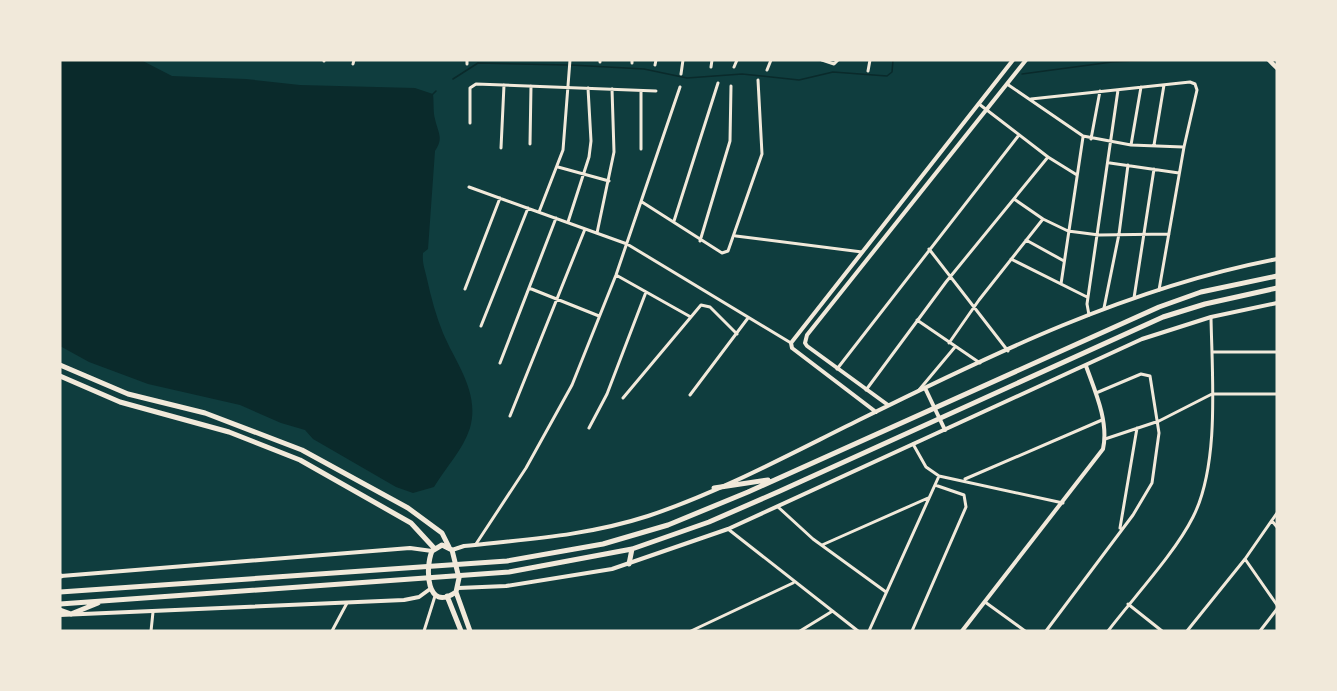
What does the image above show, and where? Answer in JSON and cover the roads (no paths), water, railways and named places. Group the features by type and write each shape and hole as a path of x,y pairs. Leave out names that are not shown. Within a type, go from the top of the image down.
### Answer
{"main road":[{"path":"1269,60 1277,68"},
{"path":"60,592 507,561 575,550 641,534 777,479 1159,307 1240,282 1277,276"},
{"path":"60,604 508,572 632,549 709,522 1163,317 1205,304 1277,288"},
{"path":"60,365 128,394 206,413 294,446 408,508 442,533 451,548 458,568 457,590 470,631"},
{"path":"60,376 120,402 230,432 300,460 411,523 433,549"},
{"path":"714,488 777,479"},
{"path":"433,549 451,548"},
{"path":"433,549 427,568 430,589 435,594 447,596 457,590"},
{"path":"629,564 632,549"},
{"path":"447,596 461,631"},
{"path":"60,610 71,614 103,601"}],"street":[{"path":"539,212 563,150 570,60"},
{"path":"681,74 683,60"},
{"path":"711,67 712,60"},
{"path":"734,67 737,60"},
{"path":"767,70 771,60"},
{"path":"822,60 834,64 838,60"},
{"path":"868,71 870,60"},
{"path":"791,344 1013,60"},
{"path":"888,406 807,346 805,343 807,335 1026,60"},
{"path":"1010,65 1017,71"},
{"path":"642,202 674,221 700,241 722,253 728,251 762,154 758,80"},
{"path":"1031,99 1190,82 1197,86 1159,290"},
{"path":"674,221 718,83"},
{"path":"1007,84 1083,136 1091,139 1131,145 1184,147"},
{"path":"470,123 472,85 656,91"},
{"path":"501,148 504,85"},
{"path":"1154,146 1164,85"},
{"path":"530,144 531,86"},
{"path":"700,241 730,141 731,86"},
{"path":"476,544 556,416 616,274 680,87"},
{"path":"1131,145 1141,87"},
{"path":"568,222 591,141 588,88"},
{"path":"597,233 614,152 612,89"},
{"path":"1089,315 1088,298 1099,235 1118,90"},
{"path":"641,91 641,149"},
{"path":"1091,139 1100,91"},
{"path":"979,104 1048,157 1077,175"},
{"path":"837,369 1019,135"},
{"path":"1061,284 1083,136"},
{"path":"866,390 951,276 1048,157"},
{"path":"1109,163 1179,173"},
{"path":"1104,309 1119,234 1128,165"},
{"path":"558,167 609,181"},
{"path":"1134,298 1154,169"},
{"path":"469,187 627,244 791,344 792,348 876,412"},
{"path":"465,289 500,198"},
{"path":"1014,199 1043,219 1068,231 1099,235 1169,234"},
{"path":"481,326 528,208"},
{"path":"500,363 556,218"},
{"path":"950,343 974,307 1043,219"},
{"path":"510,416 585,229"},
{"path":"735,236 862,252"},
{"path":"1026,240 1064,261"},
{"path":"929,249 1008,351"},
{"path":"1011,259 1088,298"},
{"path":"451,548 555,538 648,515 714,488 918,391 1089,315 1217,271 1277,259"},
{"path":"616,274 689,316"},
{"path":"529,288 599,316"},
{"path":"590,428 607,394 646,292"},
{"path":"457,590 506,586 629,564 728,529 1142,339 1211,317 1277,303"},
{"path":"623,398 700,305 706,304 737,334"},
{"path":"1108,631 1194,515 1207,476 1212,394 1211,317"},
{"path":"690,395 748,318"},
{"path":"917,320 981,363"},
{"path":"918,391 955,347"},
{"path":"1212,352 1277,352"},
{"path":"962,631 1099,457 1105,439 1096,393 1086,366"},
{"path":"1046,631 1143,501 1152,483 1159,443 1159,420 1153,381 1146,374 1096,393"},
{"path":"925,388 945,430"},
{"path":"1105,439 1159,420 1212,394 1277,394"},
{"path":"963,479 1102,420"},
{"path":"1120,530 1137,427"},
{"path":"913,444 926,467 939,476 963,479 1063,503"},
{"path":"869,631 939,476"},
{"path":"912,631 966,507 964,495 935,485"},
{"path":"822,545 929,498"},
{"path":"777,506 822,545 887,592"},
{"path":"1186,631 1245,559 1277,513"},
{"path":"1272,521 1277,527"},
{"path":"728,529 793,583 858,631"},
{"path":"60,576 410,548 433,549"},
{"path":"1245,559 1277,607 1260,631"},
{"path":"691,631 793,583"},
{"path":"60,615 413,599 430,589"},
{"path":"424,631 435,594"},
{"path":"984,601 1025,631"},
{"path":"332,631 348,602"},
{"path":"1128,604 1162,631"},
{"path":"151,631 153,612"},
{"path":"800,631 831,612"},
{"path":"849,631 851,626"}],"water":[{"path":"60,60 141,60 172,76 246,79 300,85 415,88 433,94 434,116 440,139 435,151 428,249 423,253 423,263 440,327 465,379 472,402 470,428 463,444 434,487 413,493 396,487 313,439 305,430 281,423 240,405 148,384 89,362 60,346"}],"waterway":[{"path":"571,65 644,69 687,78 742,74 799,80 833,72 887,76 892,72 893,60"},
{"path":"1022,74 1112,62 1159,60"},
{"path":"453,79 478,63 567,65"},
{"path":"433,94 436,91"}]}
